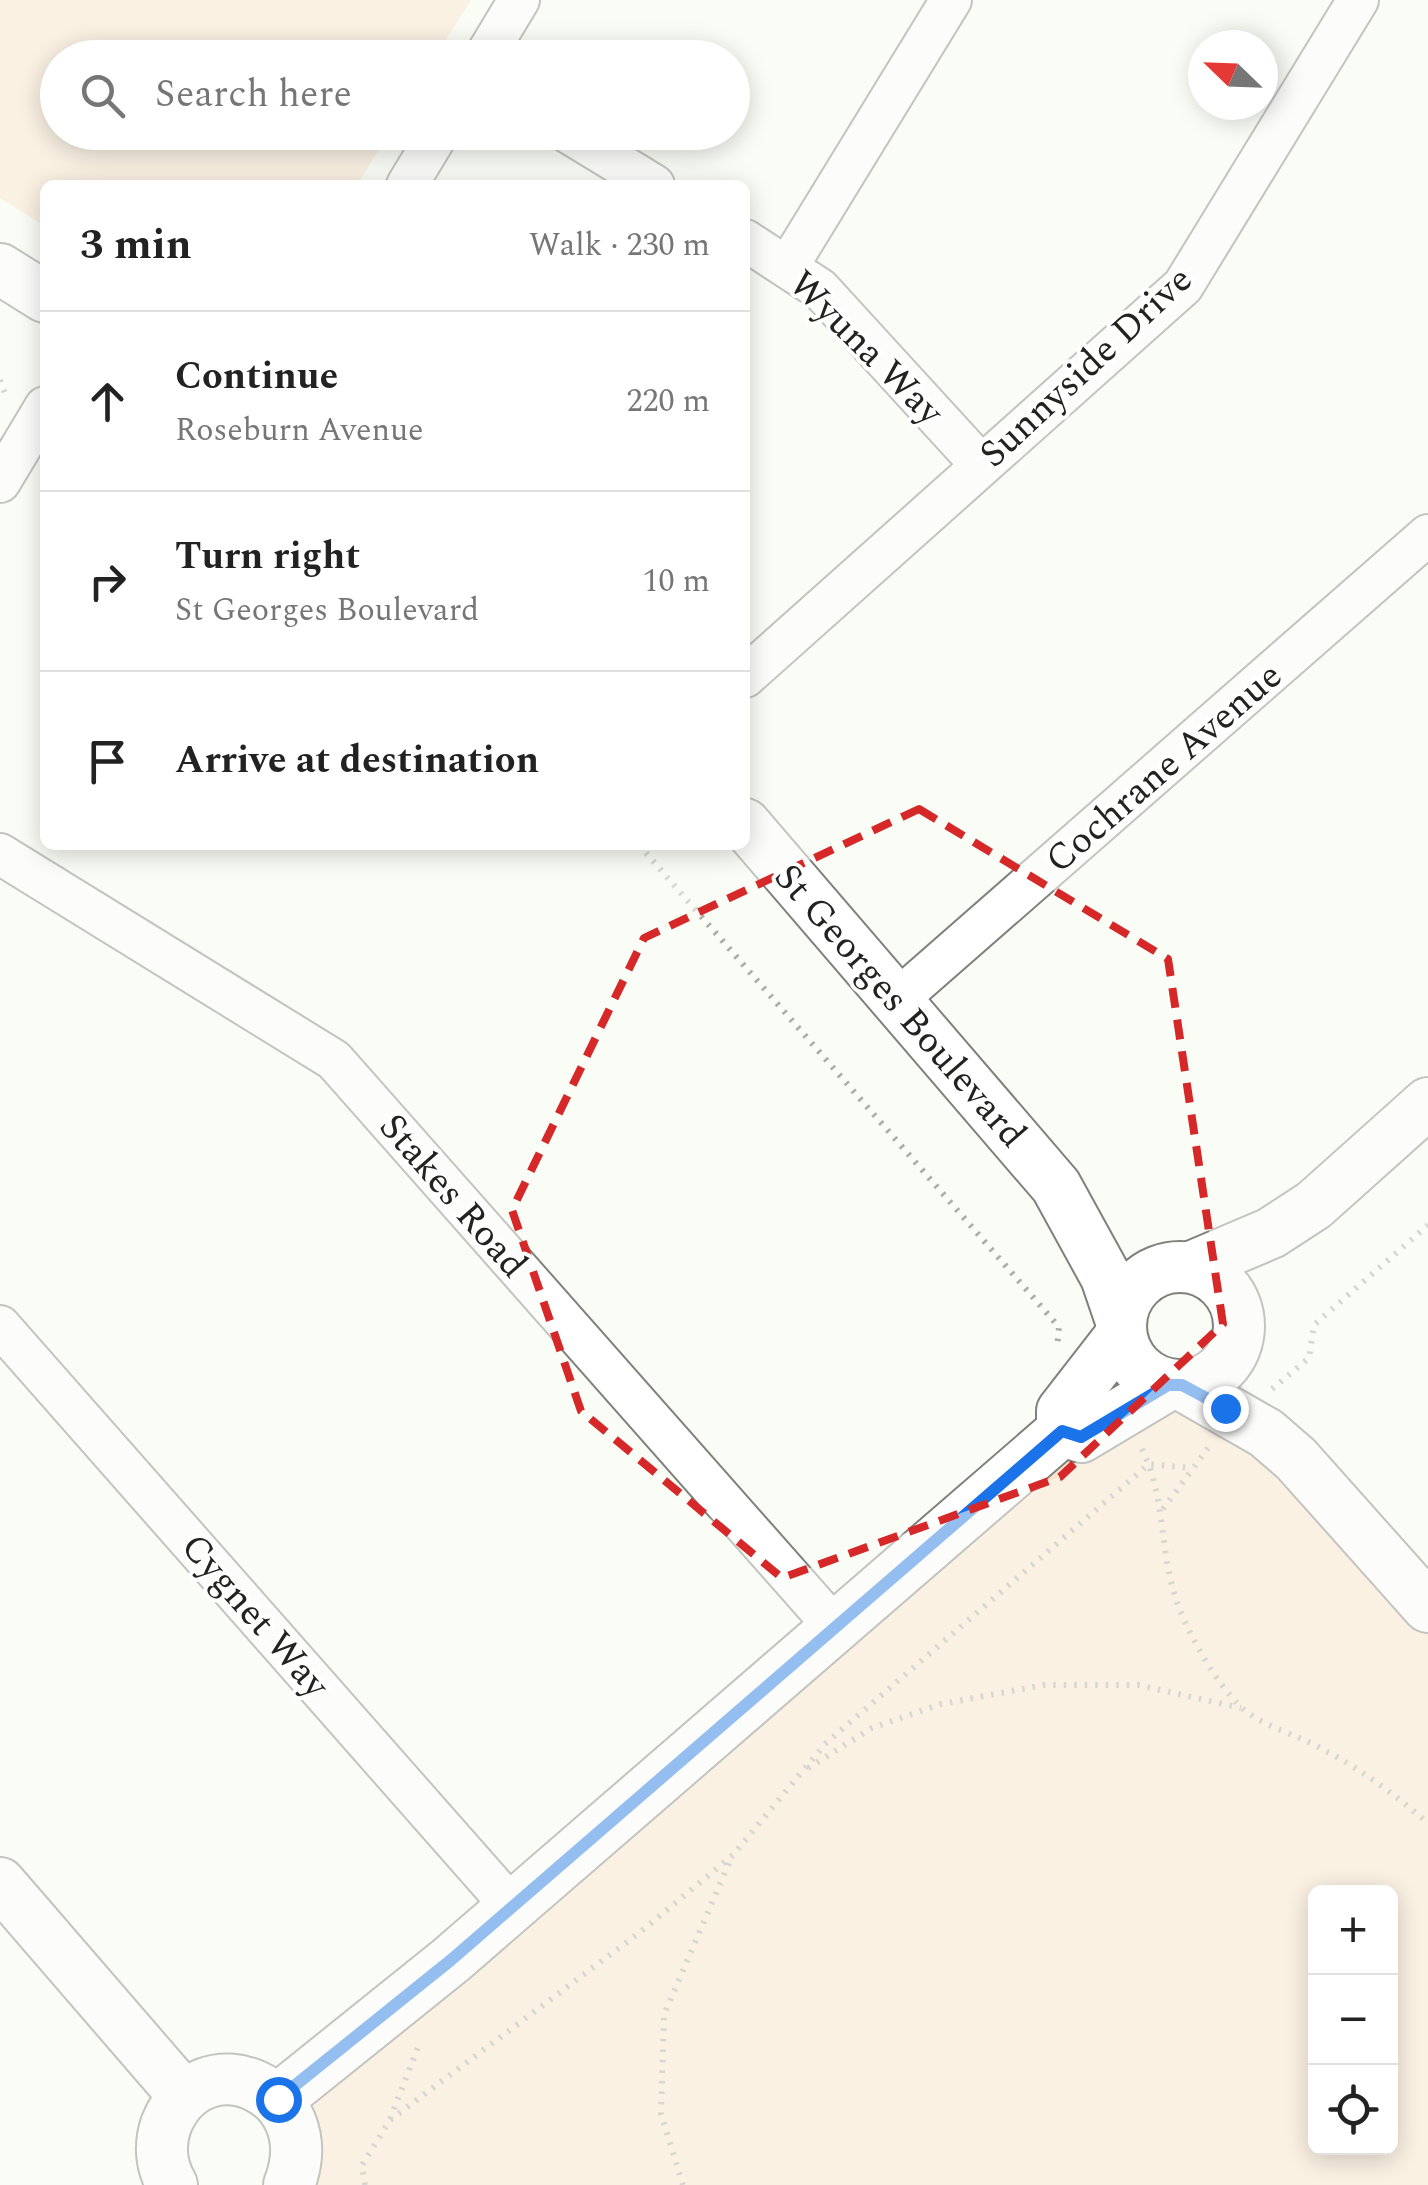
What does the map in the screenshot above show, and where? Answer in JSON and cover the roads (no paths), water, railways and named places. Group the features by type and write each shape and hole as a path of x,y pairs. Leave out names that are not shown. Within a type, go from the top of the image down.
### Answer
{"street":[{"path":"495,40 519,0"},
{"path":"788,266 951,0"},
{"name":"Sunnyside Drive","path":"750,673 1183,286 1358,0"},
{"path":"410,180 427,150"},
{"path":"596,150 646,180"},
{"name":"Wyuna Way","path":"750,243 820,289 981,465"},
{"path":"0,269 40,294"},
{"path":"0,482 40,414"},
{"name":"Cochrane Avenue","path":"898,1000 1428,535"},
{"name":"St Georges Boulevard","path":"750,830 1056,1186 1131,1248 1182,1267"},
{"name":"Stakes Road","path":"0,854 334,1060 833,1625"},
{"path":"278,2099 511,1906 1062,1431 1062,1411 1121,1328 1138,1284 1271,1233 1314,1204 1428,1103"},
{"name":"St Georges Boulevard","path":"1056,1186 1106,1277 1121,1328"},
{"path":"1062,1431 1081,1437 1175,1385 1218,1372 1253,1290 1314,1204"},
{"path":"1182,1267 1224,1286 1239,1330 1249,1407"},
{"name":"Cygnet Way","path":"0,1326 511,1906"},
{"path":"1121,1328 1131,1359 1145,1374 1249,1407 1428,1606"},
{"path":"0,1883 184,2096"},
{"path":"172,2185 161,2148 165,2128 184,2096 216,2080 236,2079 259,2086 278,2099 292,2119 298,2141 297,2165 289,2185"}]}
